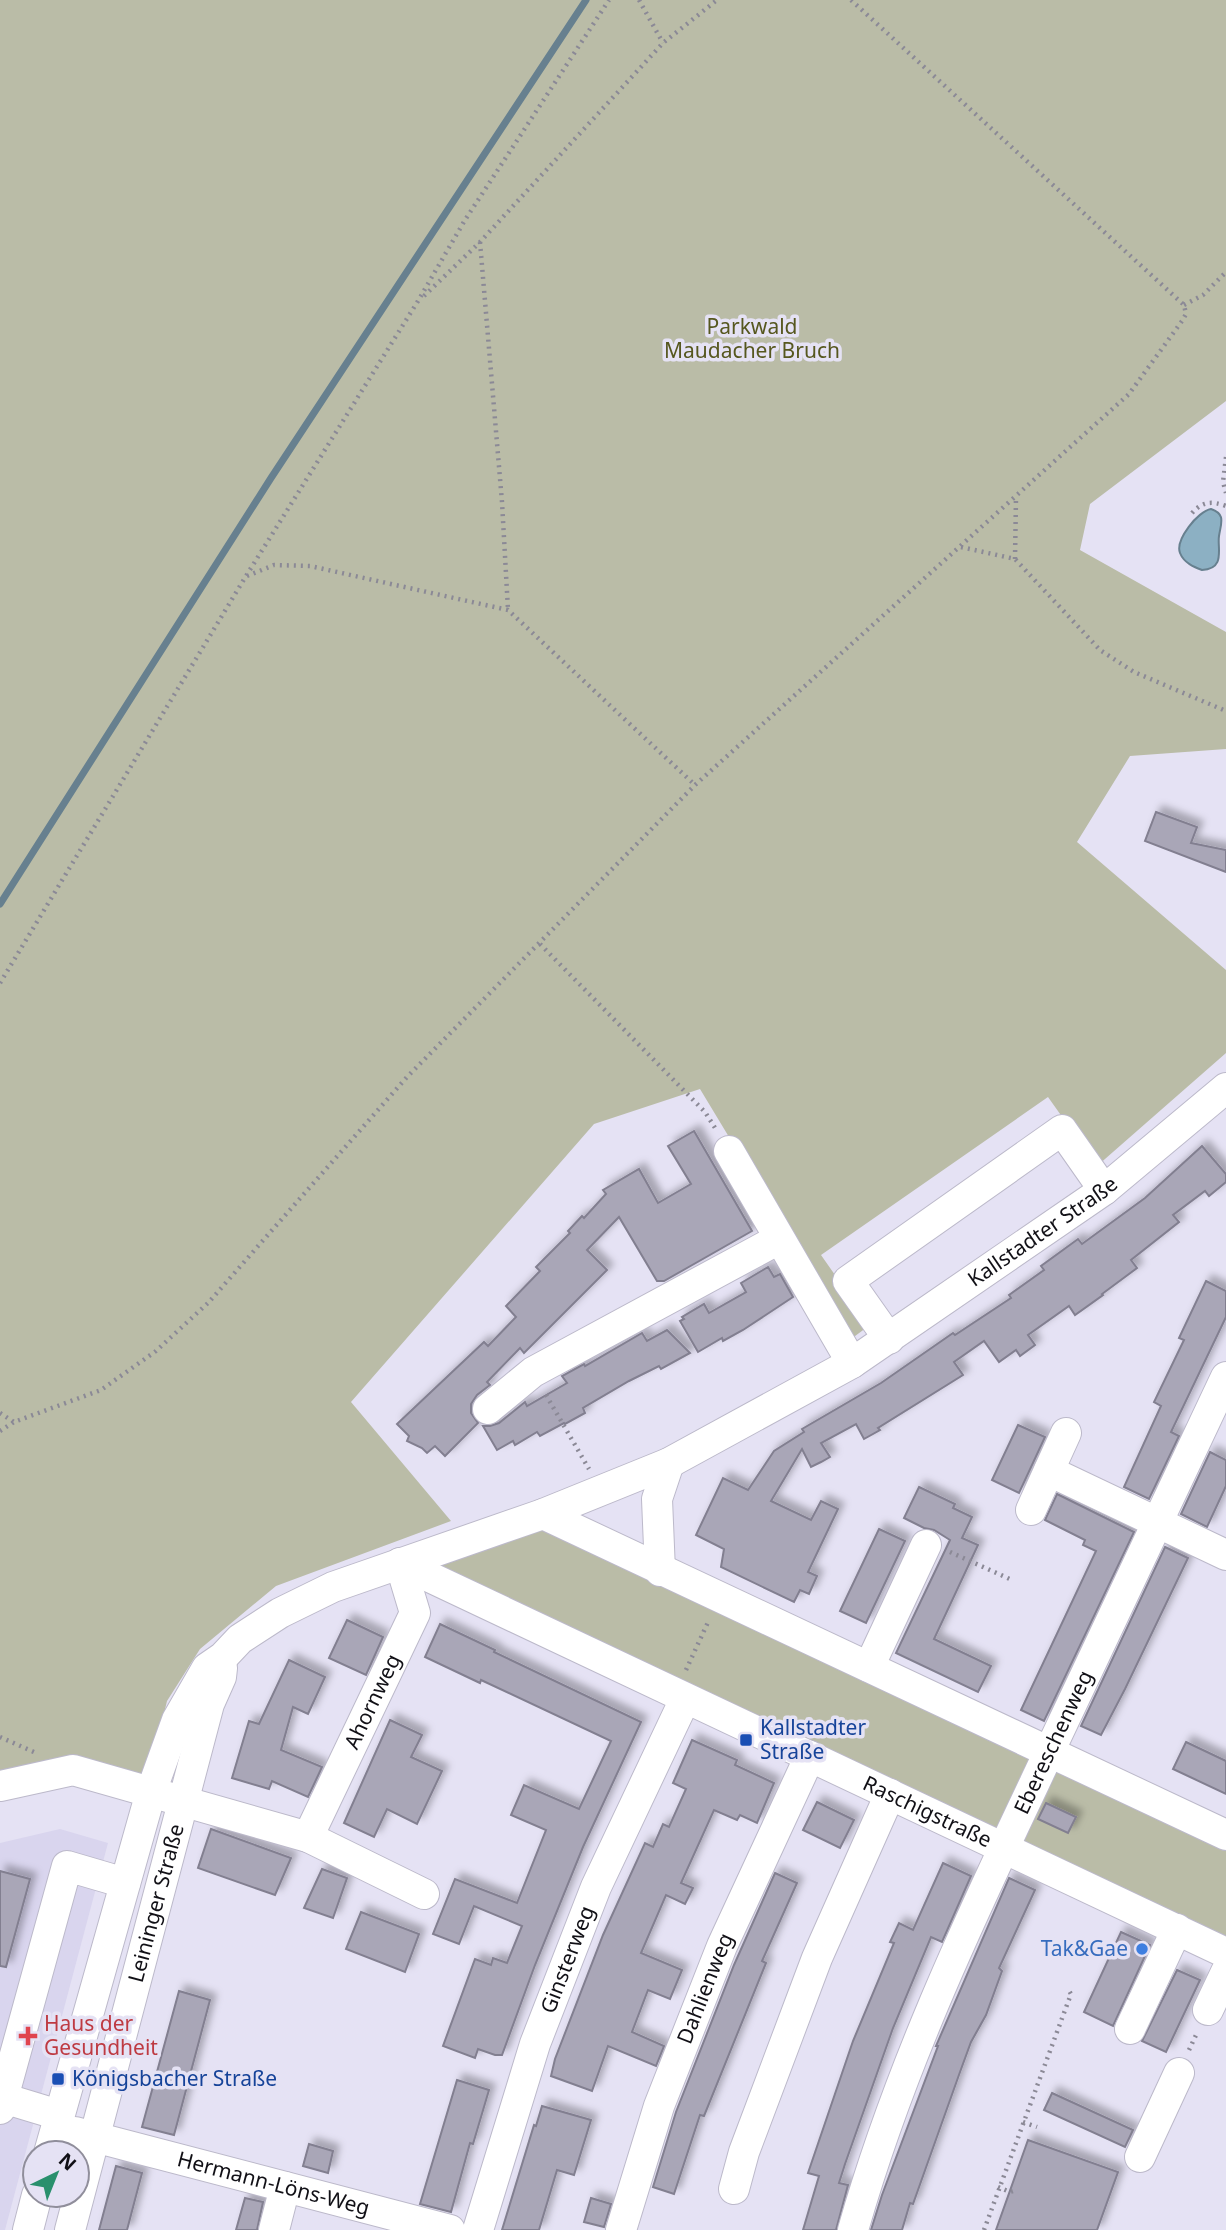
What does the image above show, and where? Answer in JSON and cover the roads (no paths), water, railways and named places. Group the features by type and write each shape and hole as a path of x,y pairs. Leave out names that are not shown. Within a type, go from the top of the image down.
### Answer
{"street":[{"name":"Kallstadter Straße","path":"543,1514 669,1463 852,1363 1104,1190 1226,1088"},
{"path":"889,1339 848,1281 1062,1130 1104,1190"},
{"path":"729,1151 852,1363"},
{"path":"488,1409 533,1371 779,1239"},
{"name":"Ebereschenweg","path":"853,2230 863,2193 914,2052 956,1950 1226,1377"},
{"path":"1031,1510 1066,1433"},
{"path":"660,1571 657,1499 669,1463"},
{"path":"1049,1471 1226,1555"},
{"path":"543,1514 1226,1835"},
{"name":"Leininger Straße","path":"54,2132 151,1792 177,1720 206,1668 223,1657 240,1639 280,1614 333,1587 543,1514"},
{"path":"869,1667 926,1545"},
{"name":"Raschigstraße","path":"400,1563 685,1685 810,1756 1226,1953"},
{"name":"Ahornweg","path":"308,1837 415,1613 400,1563"},
{"name":"Leininger Straße","path":"70,2230 209,1703 221,1677 223,1657"},
{"name":"Ginsterweg","path":"478,2230 535,2044 586,1911 685,1685"},
{"name":"Dahlienweg","path":"621,2230 659,2106 722,1946 810,1756"},
{"path":"0,1786 73,1770 308,1837 424,1894"},
{"path":"734,2189 744,2152 817,1958 890,1794"},
{"path":"1,2104 67,1866 125,1883"},
{"path":"1130,2029 1177,1929"},
{"path":"1208,2010 1226,1972"},
{"path":"1140,2157 1178,2073"},
{"name":"Hermann-Löns-Weg","path":"1,2104 54,2132 95,2138 450,2230"},
{"path":"274,2230 285,2187"},
{"path":"28,2230 33,2209"}],"water":[{"path":"1211,509 1221,516 1219,557 1214,566 1202,570 1184,559 1179,547 1189,527 1200,515"}],"waterway":[{"path":"0,904 271,478 586,0"}],"place":[{"name":"Kallstadter Straße","path":"746,1740"},
{"name":"Tak&Gae","path":"1142,1949"},
{"name":"Haus der Gesundheit","path":"28,2036"},
{"name":"Königsbacher Straße","path":"58,2079"}],"park label":[{"name":"Parkwald Maudacher Bruch","path":"752,339"}]}
